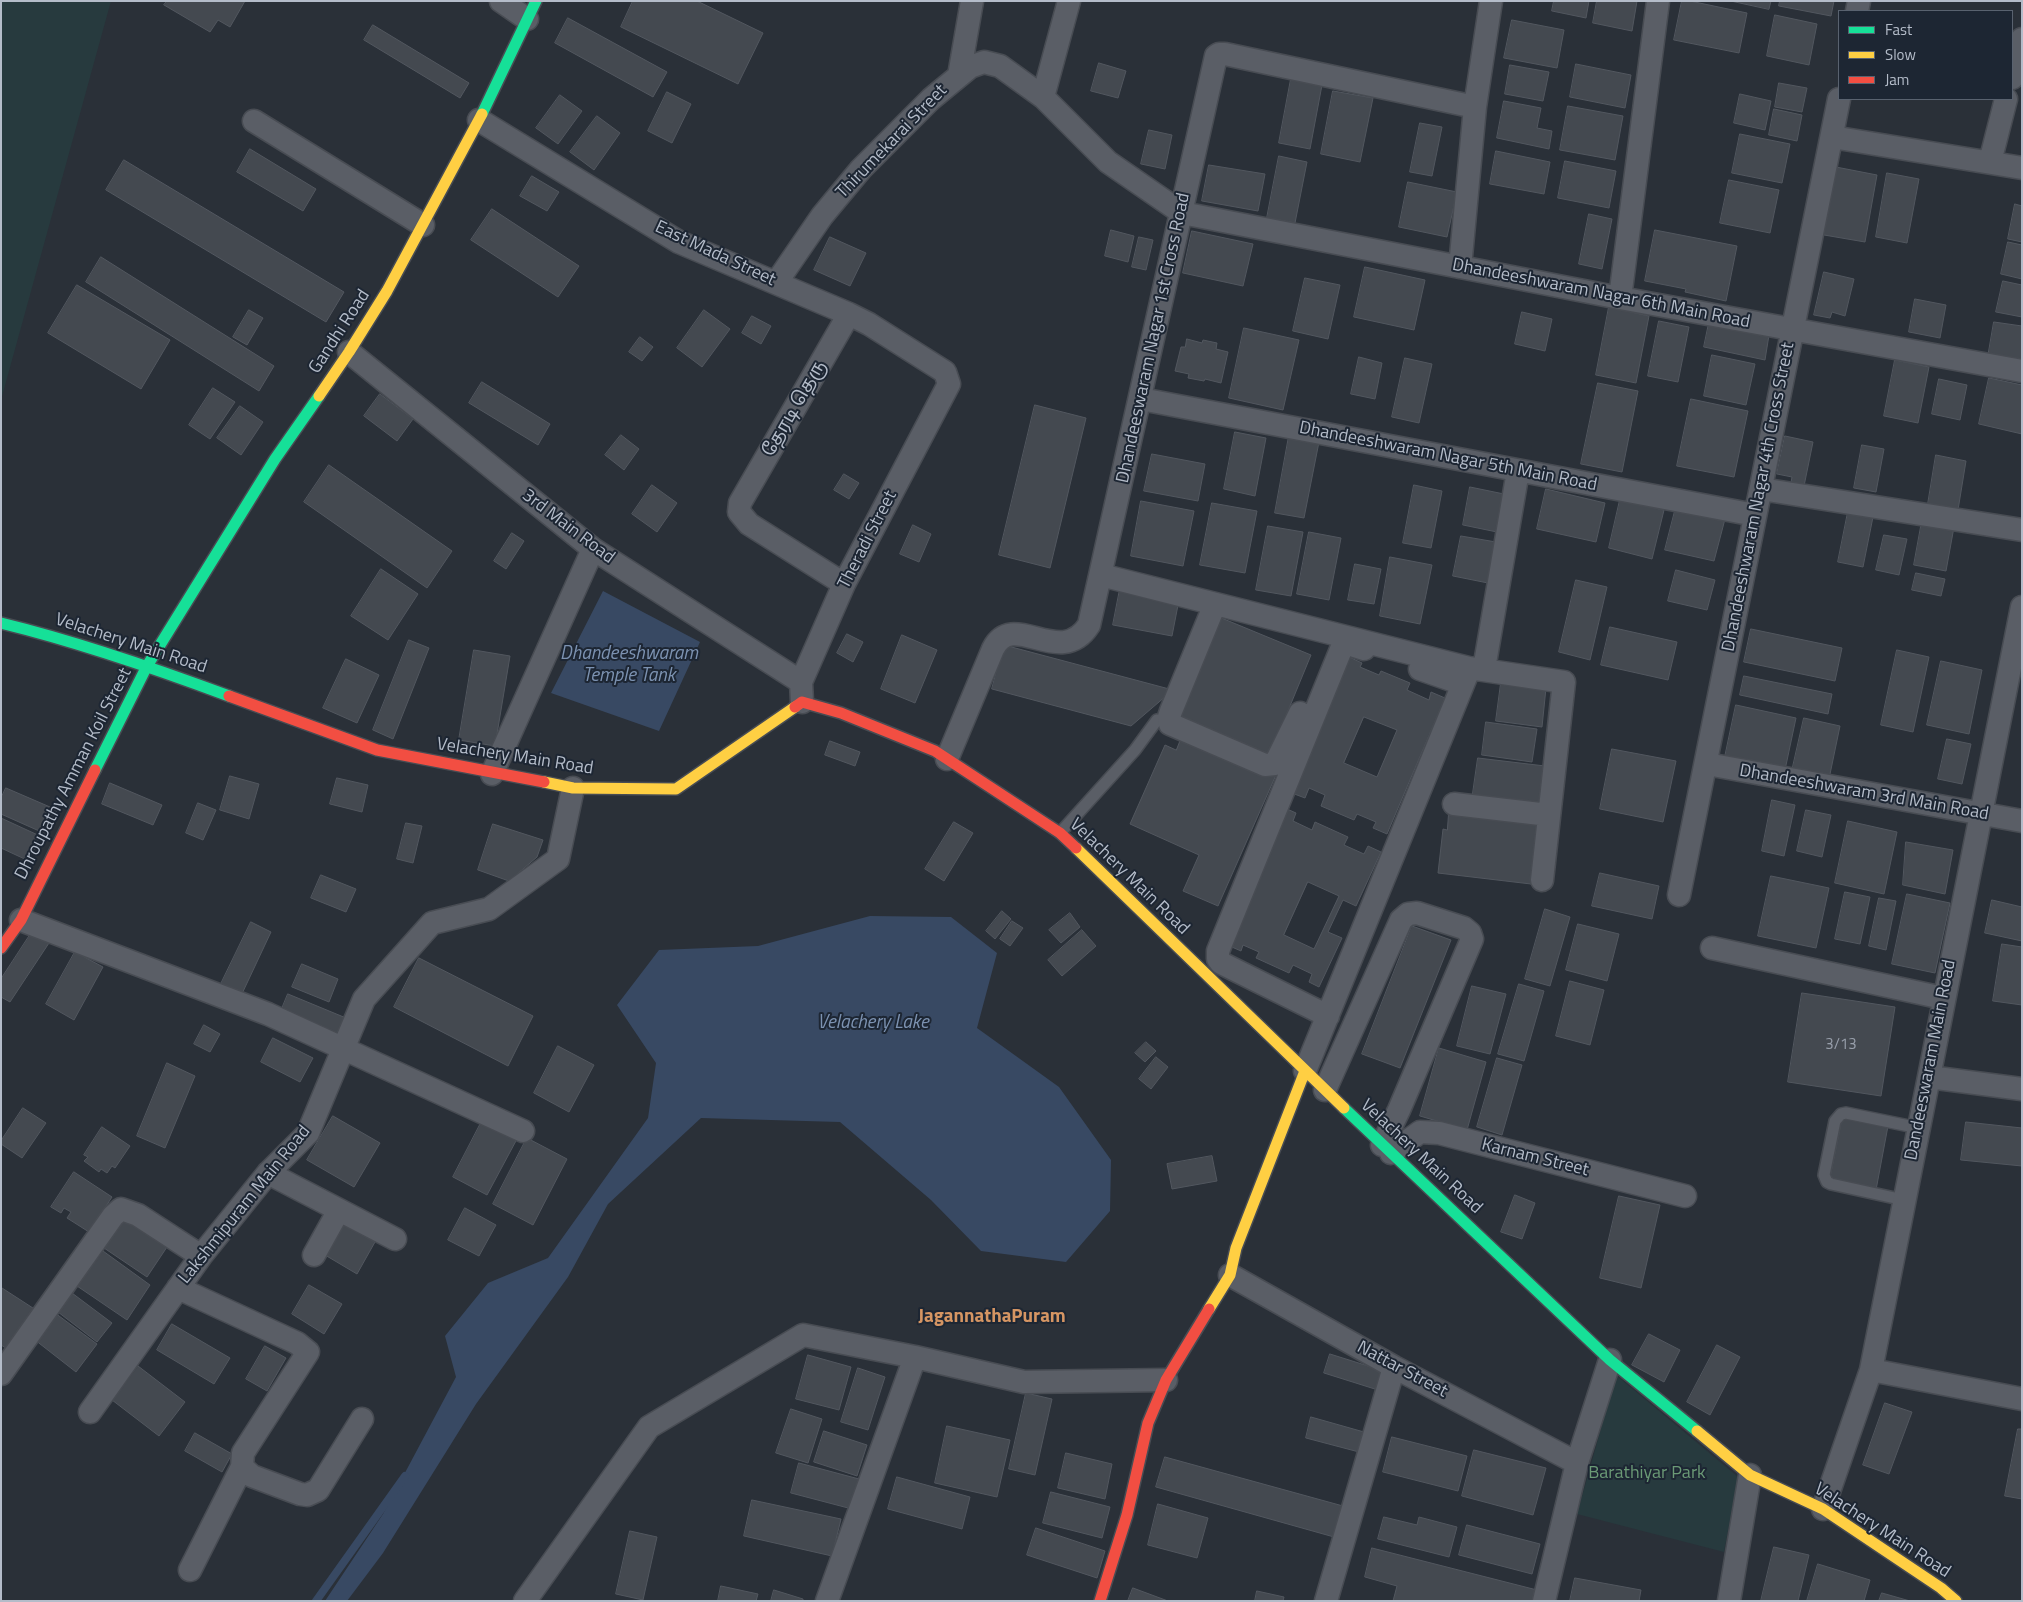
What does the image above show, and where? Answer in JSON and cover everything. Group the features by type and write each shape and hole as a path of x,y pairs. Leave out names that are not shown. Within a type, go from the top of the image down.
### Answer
{"main road":[{"name":"Gandhi Road","path":"147,666 275,459 349,352 387,292 480,120 532,10"},
{"name":"Velachery Main Road","path":"1,623 57,637 147,666 377,750 492,774 573,788 676,789 802,692 850,717 935,751 1060,833 1305,1071 1610,1360 1750,1475 1823,1509 1945,1597"},
{"name":"Dhroupathy Amman Koil Street","path":"1,948 21,920 147,666"},
{"path":"1100,1601 1127,1515 1148,1424 1166,1380 1230,1275 1236,1248 1305,1071"}],"street":[{"path":"501,1 532,10"},
{"path":"959,76 972,1"},
{"path":"1069,1 1043,97 1108,162 1182,213"},
{"path":"1460,267 1476,107 1491,1"},
{"path":"1620,298 1658,1"},
{"path":"2013,74 2022,39"},
{"name":"Dhandeeswaram Nagar 1st Cross Road","path":"947,759 1000,638 1012,633 1060,643 1072,641 1084,634 1089,625 1141,400 1214,59 1219,54 1476,107"},
{"name":"Thirumekarai Street","path":"776,283 822,216 861,169 930,99 970,67 984,62 1000,66 1043,97"},
{"name":"Dhandeeshwaram Nagar 4th Cross Street","path":"1679,895 1707,764 1839,100"},
{"path":"1990,162 2006,100"},
{"path":"254,120 423,225"},
{"name":"East Mada Street","path":"480,120 679,242 850,314 942,368 948,377 949,384"},
{"path":"1832,136 2022,168"},
{"name":"Dhandeeshwaram Nagar 6th Main Road","path":"1182,213 1620,298 2022,371"},
{"name":"தேரடி தெரு","path":"844,584 749,524 739,512 740,503 850,314"},
{"name":"3rd Main Road","path":"349,352 593,549 802,692"},
{"name":"Theradi Street","path":"802,692 844,584 949,384"},
{"name":"Dhandeeshwaram Nagar 5th Main Road","path":"1141,400 1756,515"},
{"path":"1305,1071 1472,674 1518,471"},
{"path":"1761,489 2022,530"},
{"path":"492,774 593,549"},
{"path":"1101,575 1338,635 1472,674"},
{"path":"1215,604 1171,711 1170,724 1265,765 1275,764 1338,635"},
{"name":"Dandeeswaram Main Road","path":"1823,1509 1870,1370 1980,814 2018,648 2022,607"},
{"path":"1328,1016 1221,963 1218,959 1218,951 1344,645 1348,644 1472,674 1564,682 1542,880"},
{"name":"Dhandeeshwaram 3rd Main Road","path":"1707,764 2022,822"},
{"name":"Lakshmipuram Main Road","path":"90,1412 200,1256 268,1173 308,1133 364,999 432,923 489,909 558,859 573,788"},
{"path":"1454,804 1549,815"},
{"path":"1325,1090 1401,920 1408,914 1417,913 1464,928 1470,933 1472,939 1400,1110 1387,1149"},
{"path":"21,920 268,1014 344,1047 523,1131"},
{"path":"1712,948 1943,998"},
{"path":"1929,1077 2022,1089"},
{"name":"Karnam Street","path":"1387,1149 1420,1132 1439,1134 1685,1196"},
{"path":"268,1173 395,1239"},
{"path":"1,1374 113,1216 121,1209 138,1215 200,1256"},
{"path":"314,1255 339,1210"},
{"name":"Nattar Street","path":"1230,1275 1394,1367 1577,1462"},
{"path":"178,1288 297,1343 308,1352 243,1454 242,1467 190,1570"},
{"path":"525,1601 649,1427 803,1335 915,1357 1024,1382 1166,1380"},
{"path":"827,1601 915,1357"},
{"path":"1544,1601 1577,1462 1610,1360"},
{"path":"1326,1601 1394,1367"},
{"path":"1870,1370 2022,1399"},
{"path":"242,1467 252,1476 278,1487 307,1495 318,1490 362,1419"},
{"path":"1729,1601 1750,1475"}],"lane":[{"path":"1060,833 1135,750 1157,720"},
{"path":"1904,1200 1827,1182 1824,1175 1835,1121 1841,1114 1846,1113 1919,1128"}],"green space":[{"path":"1,1 111,1 1,400"},
{"name":"Barathiyar Park","path":"1616,1375 1738,1477 1724,1552 1577,1514"}],"water":[{"name":"Dhandeeshwaram Temple Tank","path":"603,591 700,642 659,731 551,693"},
{"name":"Velachery Lake","path":"870,916 951,917 997,953 977,1028 1059,1087 1111,1160 1110,1211 1066,1262 981,1251 931,1200 840,1122 701,1118 608,1204 568,1277 476,1404 383,1553 347,1601 325,1601 383,1514 456,1377 445,1336 488,1283 548,1258 648,1118 656,1063 617,1005 659,950 758,946"}],"building":[{"path":"167,1 245,1 230,27 218,20 210,32 164,5"},
{"path":"633,1 697,1 763,33 738,84 621,27"},
{"path":"1554,1 1589,1 1586,18 1552,11"},
{"path":"1597,1 1637,1 1632,31 1593,23"},
{"path":"1682,1 1747,13 1739,53 1674,40"},
{"path":"1731,1 1771,1 1769,9"},
{"path":"1780,1 1834,1 1831,16 1779,6"},
{"path":"1775,15 1817,24 1809,65 1767,56"},
{"path":"568,18 667,72 653,97 555,43"},
{"path":"1512,20 1564,30 1557,68 1504,58"},
{"path":"373,25 469,83 460,98 364,40"},
{"path":"1099,63 1126,71 1118,98 1091,91"},
{"path":"1576,64 1631,75 1625,108 1570,97"},
{"path":"1510,65 1549,72 1543,101 1505,94"},
{"path":"1291,79 1322,85 1310,149 1279,143"},
{"path":"1779,83 1807,88 1802,112 1775,107"},
{"path":"1333,91 1373,98 1360,162 1321,154"},
{"path":"667,92 691,104 672,143 648,131"},
{"path":"1740,94 1771,101 1765,130 1734,123"},
{"path":"560,95 582,111 558,144 536,128"},
{"path":"1504,101 1541,108 1537,128 1552,131 1549,149 1497,138"},
{"path":"1568,106 1623,116 1615,160 1560,150"},
{"path":"1774,109 1802,115 1797,141 1769,135"},
{"path":"597,116 620,133 594,170 570,152"},
{"path":"1420,123 1442,127 1432,176 1410,172"},
{"path":"1149,130 1172,135 1165,169 1141,164"},
{"path":"1740,134 1790,144 1782,183 1732,173"},
{"path":"250,149 316,189 303,211 237,172"},
{"path":"1496,151 1550,162 1544,194 1490,184"},
{"path":"1279,156 1307,162 1295,223 1267,218"},
{"path":"124,160 344,292 326,322 106,190"},
{"path":"1565,161 1616,171 1609,208 1558,198"},
{"path":"1209,165 1265,174 1258,211 1202,201"},
{"path":"1836,167 1877,175 1865,242 1824,235"},
{"path":"1887,173 1919,179 1907,243 1876,237"},
{"path":"532,176 559,192 547,211 520,196"},
{"path":"1729,180 1779,190 1770,233 1720,223"},
{"path":"1408,182 1457,192 1447,237 1399,227"},
{"path":"2015,204 2022,206 2022,242 2008,239"},
{"path":"492,209 579,266 558,297 471,240"},
{"path":"1589,214 1612,219 1602,269 1579,264"},
{"path":"1111,230 1134,236 1128,262 1105,256"},
{"path":"1655,230 1737,246 1726,301 1685,292 1686,289 1645,281"},
{"path":"1192,231 1253,244 1243,286 1183,273"},
{"path":"830,237 866,253 850,286 814,270"},
{"path":"1139,237 1153,240 1146,270 1132,267"},
{"path":"2008,242 2022,245 2022,279 2001,274"},
{"path":"101,257 274,366 259,391 86,282"},
{"path":"1365,267 1425,280 1414,330 1354,317"},
{"path":"1824,272 1854,279 1845,316 1832,312 1830,318 1814,315"},
{"path":"1305,278 1340,285 1328,339 1293,331"},
{"path":"2003,281 2022,285 2022,317 1996,312"},
{"path":"77,285 170,340 141,389 48,333"},
{"path":"1915,299 1946,305 1940,338 1909,332"},
{"path":"1609,307 1649,316 1636,383 1596,375"},
{"path":"249,310 263,318 247,345 233,337"},
{"path":"704,310 730,329 702,367 677,348"},
{"path":"1522,312 1552,319 1545,351 1515,344"},
{"path":"752,316 771,326 761,344 742,333"},
{"path":"1659,321 1689,327 1678,382 1648,376"},
{"path":"1994,322 2022,326 2022,363 1988,357"},
{"path":"1709,323 1769,335 1765,360 1704,347"},
{"path":"1244,328 1299,340 1283,410 1229,398"},
{"path":"640,337 653,347 642,361 629,352"},
{"path":"1187,339 1202,343 1203,340 1217,343 1216,349 1228,352 1221,383 1205,379 1204,381 1188,378 1189,374 1175,371 1181,347 1185,347"},
{"path":"1712,355 1755,364 1746,405 1704,396"},
{"path":"1359,357 1382,363 1375,399 1351,394"},
{"path":"1405,358 1432,364 1419,423 1392,417"},
{"path":"1895,360 1929,367 1918,423 1884,416"},
{"path":"1989,378 2022,385 2022,434 1979,424"},
{"path":"1939,379 1967,385 1960,420 1932,414"},
{"path":"482,382 550,424 538,445 469,403"},
{"path":"1598,383 1638,391 1622,472 1581,464"},
{"path":"213,388 235,402 210,439 189,425"},
{"path":"380,394 413,419 397,441 364,416"},
{"path":"1691,399 1748,411 1734,477 1677,466"},
{"path":"1035,405 1086,418 1050,568 999,555"},
{"path":"240,406 263,422 241,455 217,438"},
{"path":"1235,432 1266,438 1255,496 1224,489"},
{"path":"621,435 639,449 624,470 605,455"},
{"path":"1289,436 1319,442 1304,518 1275,513"},
{"path":"1785,436 1813,442 1803,491 1790,488 1792,477 1777,474"},
{"path":"1862,445 1884,449 1876,492 1854,488"},
{"path":"1152,454 1205,464 1198,501 1144,491"},
{"path":"1936,455 1966,461 1958,510 1928,504"},
{"path":"329,465 452,551 427,588 304,502"},
{"path":"844,474 859,483 849,499 834,490"},
{"path":"652,485 677,503 657,532 632,514"},
{"path":"1414,485 1442,491 1431,548 1403,543"},
{"path":"1470,487 1504,494 1497,532 1463,525"},
{"path":"1546,489 1605,503 1596,542 1537,529"},
{"path":"1620,500 1664,510 1652,559 1609,548"},
{"path":"1141,501 1194,511 1183,566 1131,556"},
{"path":"1212,503 1257,511 1245,573 1200,565"},
{"path":"1676,507 1725,519 1714,561 1665,550"},
{"path":"1849,507 1874,512 1863,567 1838,562"},
{"path":"1922,521 1954,527 1946,571 1914,565"},
{"path":"913,525 931,534 919,562 900,554"},
{"path":"1268,526 1303,532 1291,596 1256,590"},
{"path":"1309,532 1341,538 1329,600 1297,594"},
{"path":"512,533 524,541 506,569 494,561"},
{"path":"1884,535 1907,539 1899,575 1876,570"},
{"path":"1461,536 1496,542 1488,583 1453,576"},
{"path":"1390,557 1432,565 1420,624 1380,616"},
{"path":"1355,564 1381,569 1374,604 1348,600"},
{"path":"381,569 418,594 388,640 351,616"},
{"path":"1676,570 1715,580 1707,610 1668,601"},
{"path":"1916,573 1945,579 1941,596 1912,590"},
{"path":"1576,580 1607,587 1590,660 1559,652"},
{"path":"1120,589 1179,600 1172,636 1113,625"},
{"path":"1219,617 1311,655 1269,757 1177,720"},
{"path":"1610,627 1677,642 1668,680 1601,665"},
{"path":"1751,629 1842,648 1835,681 1744,662"},
{"path":"847,634 863,642 853,662 837,653"},
{"path":"902,635 937,650 915,703 881,689"},
{"path":"409,640 429,648 393,739 373,730"},
{"path":"1004,645 1173,690 1131,726 992,689"},
{"path":"474,650 510,656 495,746 459,740"},
{"path":"1897,650 1929,657 1913,732 1881,725"},
{"path":"1347,656 1362,663 1360,667 1379,675 1381,671 1410,683 1407,690 1429,700 1431,692 1445,698 1387,834 1373,828 1376,822 1357,814 1354,820 1321,806 1325,795 1309,788 1305,798 1289,792","holes":["1364,717 1397,730 1377,777 1344,763"]},
{"path":"346,659 379,675 357,723 323,708"},
{"path":"1941,661 1982,670 1969,734 1927,725"},
{"path":"1744,676 1832,694 1828,714 1740,695"},
{"path":"1501,683 1546,688 1542,727 1496,721"},
{"path":"1736,705 1796,718 1785,770 1725,757"},
{"path":"1804,718 1840,726 1829,779 1792,771"},
{"path":"1486,722 1537,729 1532,762 1482,755"},
{"path":"1183,734 1276,775 1218,906 1183,891 1199,855 1130,824 1165,745 1176,750"},
{"path":"1947,739 1971,744 1962,784 1938,779"},
{"path":"830,741 860,752 855,766 825,755"},
{"path":"1612,749 1676,761 1663,822 1600,809"},
{"path":"1478,758 1545,766 1540,808 1472,800"},
{"path":"230,776 259,784 249,819 220,810"},
{"path":"337,778 368,785 362,812 330,804"},
{"path":"110,783 162,805 153,825 102,804"},
{"path":"6,788 57,810 46,834 1,814 1,798"},
{"path":"1772,800 1795,805 1784,856 1762,851"},
{"path":"198,803 216,810 203,840 186,833"},
{"path":"1287,809 1296,813 1293,821 1312,830 1315,822 1348,837 1344,845 1364,854 1368,846 1381,852 1356,906 1343,900 1328,932 1342,938 1319,987 1309,982 1312,974 1293,965 1289,973 1256,958 1259,952 1243,945 1241,951 1225,944","holes":["1308,882 1339,896 1314,949 1284,935"]},
{"path":"1806,810 1831,815 1822,857 1797,851"},
{"path":"1449,813 1538,823 1531,884 1438,873 1443,829 1447,830"},
{"path":"1,818 40,836 29,861 1,848"},
{"path":"1848,821 1897,832 1884,894 1835,883"},
{"path":"954,822 973,833 944,881 925,869"},
{"path":"406,823 422,826 413,863 397,859"},
{"path":"493,824 543,840 537,857 509,881 478,870"},
{"path":"1906,842 1953,850 1945,894 1903,885"},
{"path":"1600,873 1659,886 1652,919 1592,906"},
{"path":"321,875 356,889 346,912 311,898"},
{"path":"1771,876 1829,888 1816,948 1758,936"},
{"path":"1845,892 1870,897 1860,944 1835,939"},
{"path":"1907,894 1950,903 1935,973 1892,964"},
{"path":"1879,898 1896,901 1886,950 1869,946"},
{"path":"1992,900 2022,907 2022,941 1985,933"},
{"path":"1545,909 1570,917 1550,986 1525,979"},
{"path":"1002,911 1011,919 995,939 986,931"},
{"path":"1070,913 1080,927 1061,943 1049,930"},
{"path":"1012,921 1023,928 1010,946 1000,939"},
{"path":"251,922 271,932 240,998 219,988"},
{"path":"1578,924 1619,934 1607,981 1566,970"},
{"path":"1412,926 1451,940 1400,1068 1362,1054"},
{"path":"1082,930 1096,946 1062,976 1048,960"},
{"path":"32,932 49,943 10,1002 1,997 1,979"},
{"path":"2002,944 2022,947 2022,1005 1993,1001"},
{"path":"75,952 103,967 74,1020 46,1004"},
{"path":"419,958 533,1016 508,1066 394,1007"},
{"path":"302,964 338,979 329,1002 292,987"},
{"path":"1570,981 1604,990 1590,1045 1556,1036"},
{"path":"1519,984 1544,991 1524,1061 1498,1054"},
{"path":"1472,986 1506,994 1490,1054 1457,1046"},
{"path":"1802,993 1895,1007 1881,1096 1788,1082"},
{"path":"288,994 346,1018 339,1035 281,1011"},
{"path":"204,1025 220,1034 210,1052 194,1044"},
{"path":"273,1038 313,1058 300,1082 261,1062"},
{"path":"1146,1042 1156,1051 1145,1062 1135,1053"},
{"path":"558,1046 594,1065 569,1112 534,1093"},
{"path":"1439,1048 1486,1062 1467,1130 1420,1116"},
{"path":"1156,1057 1168,1067 1151,1089 1139,1079"},
{"path":"1497,1058 1522,1065 1502,1135 1477,1127"},
{"path":"167,1063 195,1076 165,1148 137,1136"},
{"path":"23,1108 46,1123 22,1158 1,1144 1,1141"},
{"path":"333,1116 380,1143 354,1187 307,1160"},
{"path":"1843,1117 1888,1126 1876,1190 1830,1181"},
{"path":"482,1121 517,1139 487,1195 453,1177"},
{"path":"1966,1122 2022,1128 2022,1166 1961,1160"},
{"path":"102,1127 130,1146 115,1168 112,1166 107,1173 101,1169 99,1172 84,1161 88,1157 84,1155"},
{"path":"527,1138 567,1159 533,1225 493,1204"},
{"path":"1212,1156 1217,1181 1172,1189 1167,1164"},
{"path":"74,1172 112,1197 89,1232 67,1218 71,1212 64,1208 61,1213 51,1207"},
{"path":"1515,1195 1535,1203 1522,1239 1501,1232"},
{"path":"1619,1196 1660,1205 1641,1288 1600,1278"},
{"path":"465,1208 496,1225 479,1256 448,1240"},
{"path":"124,1218 167,1247 147,1277 104,1248"},
{"path":"343,1224 375,1242 357,1274 325,1255"},
{"path":"103,1251 150,1285 127,1320 77,1286"},
{"path":"309,1285 342,1304 324,1334 292,1314"},
{"path":"2,1288 36,1310 9,1350 1,1345"},
{"path":"72,1293 112,1323 97,1342 58,1312"},
{"path":"55,1313 97,1344 76,1372 35,1340"},
{"path":"172,1324 230,1358 214,1384 157,1350"},
{"path":"1649,1334 1680,1350 1664,1382 1632,1365"},
{"path":"1717,1345 1740,1357 1710,1415 1687,1402"},
{"path":"265,1346 286,1358 267,1391 246,1379"},
{"path":"1330,1354 1384,1371 1378,1390 1324,1373"},
{"path":"808,1355 851,1367 839,1410 796,1399"},
{"path":"138,1366 185,1402 159,1436 112,1400"},
{"path":"858,1368 885,1377 868,1430 841,1422"},
{"path":"1026,1393 1052,1399 1035,1475 1009,1469"},
{"path":"1885,1403 1912,1412 1889,1474 1863,1465"},
{"path":"791,1409 822,1419 808,1463 776,1453"},
{"path":"1311,1417 1364,1432 1359,1452 1306,1438"},
{"path":"947,1426 1010,1440 997,1497 935,1483"},
{"path":"2018,1429 2022,1429 2022,1499 2005,1496"},
{"path":"824,1431 867,1445 857,1476 814,1462"},
{"path":"195,1433 232,1454 222,1472 185,1451"},
{"path":"1392,1437 1467,1456 1458,1491 1383,1472"},
{"path":"1474,1450 1546,1468 1533,1515 1462,1496"},
{"path":"1066,1453 1112,1464 1105,1499 1058,1488"},
{"path":"1165,1457 1343,1506 1334,1537 1156,1487"},
{"path":"799,1463 859,1479 852,1509 791,1493"},
{"path":"897,1477 970,1497 962,1529 888,1509"},
{"path":"1051,1492 1110,1507 1102,1538 1043,1523"},
{"path":"752,1500 841,1519 832,1556 744,1536"},
{"path":"1158,1504 1208,1518 1197,1558 1148,1545"},
{"path":"1384,1517 1417,1525 1419,1517 1457,1527 1449,1557 1378,1539"},
{"path":"1467,1525 1540,1544 1532,1574 1459,1555"},
{"path":"1036,1528 1105,1551 1097,1578 1027,1555"},
{"path":"630,1531 657,1537 643,1600 616,1594"},
{"path":"1774,1547 1809,1555 1798,1601 1761,1601"},
{"path":"1372,1548 1537,1590 1535,1601 1393,1601 1397,1586 1365,1577"},
{"path":"1818,1564 1870,1580 1864,1601 1807,1601"},
{"path":"1575,1578 1641,1590 1639,1601 1570,1601"},
{"path":"721,1586 758,1594 756,1601 718,1601"},
{"path":"1133,1588 1168,1601 1128,1601"},
{"path":"774,1590 803,1599 803,1601 771,1601"},
{"path":"1257,1591 1284,1597 1283,1601 1255,1601"},
{"path":"1882,1593 1910,1601 1879,1601"}],"waterway":[{"path":"316,1601 405,1476"}],"traffic: fast":[{"path":"482,114 536,1"},
{"path":"95,770 147,666 275,459 319,396"},
{"path":"1,623 59,638 116,656 229,696"},
{"path":"1344,1108 1610,1360 1697,1431"}],"traffic: slow":[{"path":"319,396 387,291 482,114"},
{"path":"544,782 573,788 676,789 795,707"},
{"path":"1076,848 1344,1108"},
{"path":"1209,1309 1230,1275 1236,1248 1305,1071"},
{"path":"1697,1431 1750,1475 1823,1509 1941,1588 1956,1601"}],"traffic: jam":[{"path":"229,696 377,750 544,782"},
{"path":"795,707 802,702 841,713 935,751 1060,833 1076,848"},
{"path":"1,948 21,920 95,770"},
{"path":"1100,1601 1127,1515 1148,1423 1166,1380 1209,1309"}],"district":[{"name":"JagannathaPuram","path":"992,1317"}]}
